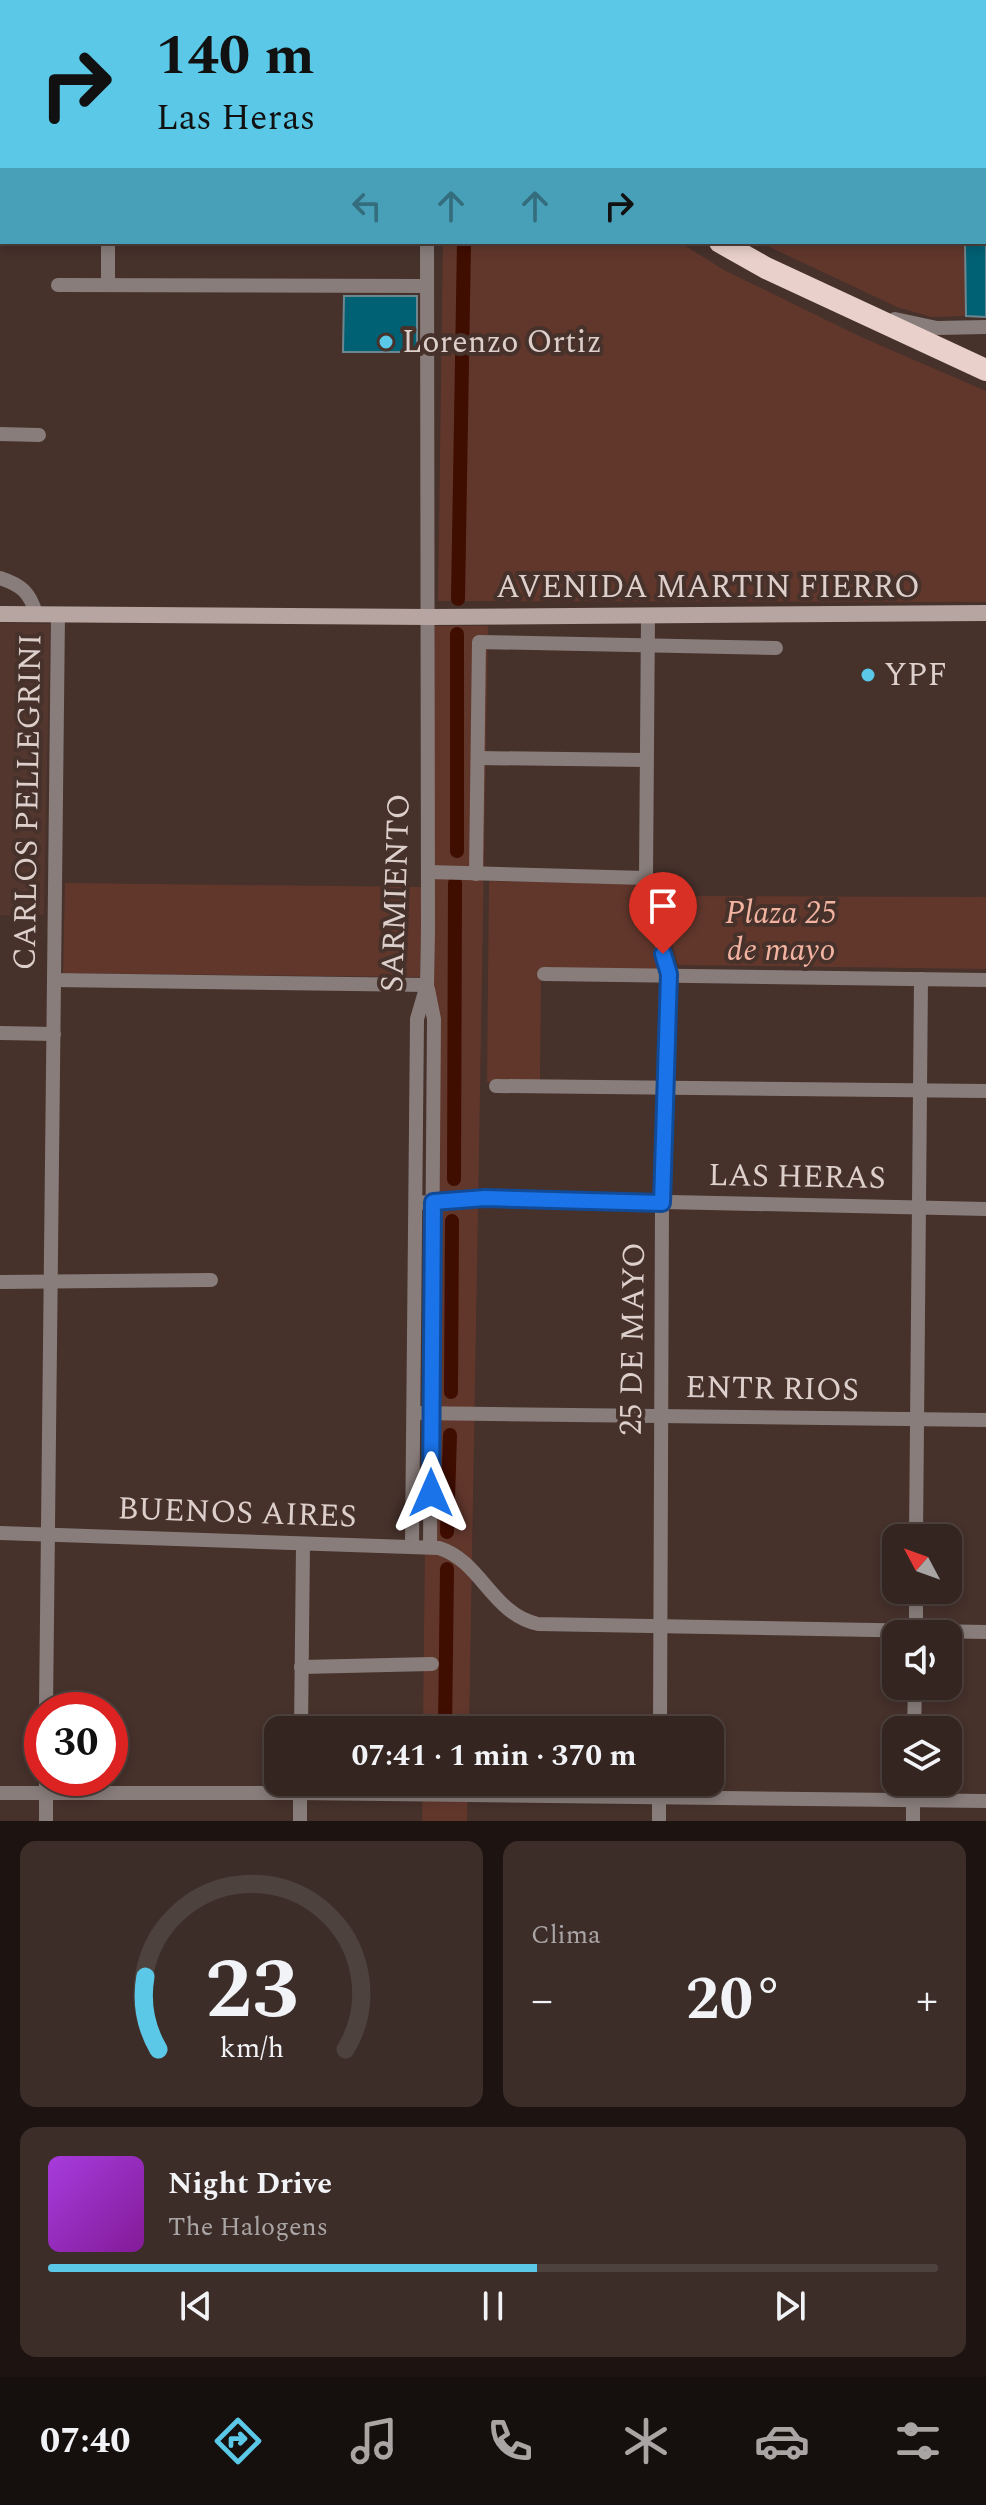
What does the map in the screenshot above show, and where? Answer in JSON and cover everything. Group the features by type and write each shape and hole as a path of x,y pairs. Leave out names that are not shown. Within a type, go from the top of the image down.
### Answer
{"highway":[{"path":"724,244 766,268 986,370"}],"main road":[{"name":"AVENIDA MARTIN FIERRO","path":"0,614 430,617 986,613"}],"street":[{"path":"108,244 108,285"},
{"name":"SARMIENTO","path":"412,1546 417,1019 427,985 430,617 427,244"},
{"path":"58,285 426,286"},
{"path":"871,315 919,326 986,327"},
{"path":"952,353 960,328"},
{"path":"0,434 39,435"},
{"path":"0,578 19,586 31,596 36,614"},
{"name":"CARLOS PELLEGRINI","path":"46,1692 45,1535 51,1282 58,614"},
{"name":"25 DE MAYO","path":"648,615 646,878 669,974 659,1415 660,1716"},
{"path":"476,874 479,642 776,648"},
{"path":"478,758 646,760"},
{"path":"428,872 646,878"},
{"path":"544,974 986,980"},
{"path":"916,1524 921,979"},
{"path":"54,980 427,985 434,1019 431,1413 440,1549 509,1612 522,1621 538,1624 882,1631"},
{"path":"0,1033 54,1034"},
{"path":"496,1086 665,1085 986,1091"},
{"name":"LAS HERAS","path":"416,1203 485,1198 986,1209"},
{"path":"0,1282 211,1280"},
{"name":"ENTR RIOS","path":"414,1413 986,1420"},
{"name":"BUENOS AIRES","path":"0,1533 440,1549"},
{"path":"301,1716 303,1545"},
{"path":"962,1632 986,1632"},
{"path":"301,1667 432,1664"},
{"path":"128,1792 264,1788"},
{"path":"0,1793 24,1794"},
{"path":"46,1796 46,1821"},
{"path":"300,1796 300,1821"},
{"path":"594,1796 986,1801"},
{"path":"659,1798 659,1821"},
{"path":"913,1799 913,1821"}],"shaded area":[{"path":"0,623 50,624 44,915 0,915"}],"green space":[{"path":"443,244 682,244 724,270 861,337 986,391 986,602 438,601"},
{"path":"763,244 965,244 966,316 931,317 897,307"},
{"path":"435,626 488,626 469,1716 423,1716"},
{"path":"489,881 640,884 663,970 541,970 540,1082 487,1082"},
{"path":"65,883 422,887 420,977 63,973"},
{"name":"Plaza 25 de mayo","path":"660,896 986,897 986,969 678,965"},
{"path":"423,1796 468,1796 467,1821 422,1821"}],"building":[{"path":"965,244 986,244 986,317 966,316"},
{"path":"344,296 417,296 417,352 343,352"}],"waterway":[{"path":"458,599 464,244"},
{"path":"457,634 457,851"},
{"path":"454,1179 455,883"},
{"path":"451,1392 452,1221"},
{"path":"447,1532 450,1435"},
{"path":"445,1716 447,1569"}],"place":[{"name":"Lorenzo Ortiz","path":"386,342"},
{"name":"YPF","path":"868,675"}],"route":[{"path":"431,1493 433,1202 485,1198 662,1203 669,974 663,954"}]}
